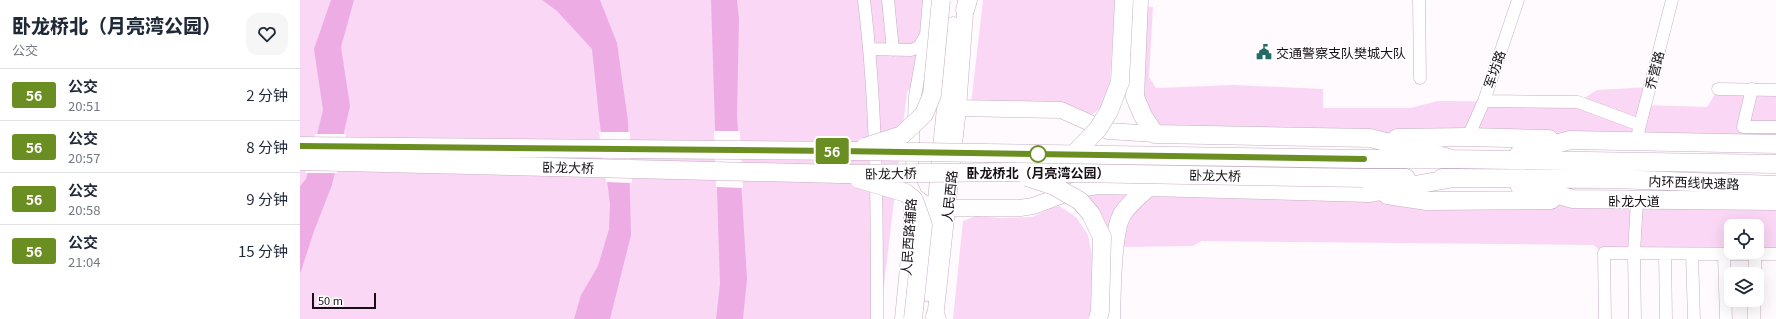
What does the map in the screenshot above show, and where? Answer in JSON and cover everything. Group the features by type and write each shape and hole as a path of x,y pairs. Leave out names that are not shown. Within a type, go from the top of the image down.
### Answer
{"highway":[{"path":"853,151 902,135 924,114 932,96 941,0"},
{"path":"1074,154 1098,129 1109,111 1120,82 1124,0"},
{"path":"1139,0 1135,97 1143,116 1155,134 1370,138 1468,137 1570,140 1638,133 1776,144"},
{"path":"1370,138 1453,159 1496,160 1613,170"},
{"path":"1496,160 1570,140"},
{"name":"卧龙大桥","path":"300,146 853,151 1453,159"},
{"name":"卧龙大桥","path":"300,161 841,174 1011,172 1367,185"},
{"name":"内环西线快速路","path":"1613,170 1776,164"},
{"name":"内环西线快速路","path":"1613,170 1776,185"},
{"name":"卧龙大道","path":"1367,185 1454,178 1495,178 1613,170"},
{"path":"1011,172 1054,186 1080,200 1091,214 1102,237 1100,311 1098,319"},
{"path":"841,174 906,193 914,200 923,225 914,319"},
{"name":"卧龙大道","path":"1495,178 1573,199 1776,201"},
{"path":"1111,319 1115,244 1122,214 1135,198 1149,187 1367,185 1427,201 1573,199"}],"main road":[{"name":"人民西路","path":"933,318 952,103 963,2"},
{"path":"952,103 1060,110 1108,131 1155,134"},
{"path":"942,209 1020,208 1033,206 1078,189 1098,186 1149,187"},
{"path":"1699,200 1748,208 1776,209"}],"street":[{"path":"864,0 870,50 877,197 877,319"},
{"path":"888,0 893,50"},
{"name":"人民西路辅路","path":"901,319 909,237 916,96 926,35 929,0"},
{"path":"1419,0 1420,78"},
{"name":"军坊路","path":"1468,137 1484,101 1518,0"},
{"name":"乔营路","path":"1638,133 1672,0"},
{"path":"870,50 911,50 919,47 926,35"},
{"path":"911,50 916,54 920,61 920,74"},
{"path":"1718,89 1776,90"},
{"path":"1752,89 1743,127 1776,127"},
{"path":"1484,101 1578,102 1638,133"},
{"path":"913,137 952,103"},
{"path":"911,186 916,195 942,209"},
{"path":"1635,319 1634,253 1637,200"},
{"path":"1605,319 1604,253 1724,254"},
{"path":"1665,254 1666,319"},
{"path":"1692,254 1694,319"},
{"path":"1764,254 1776,254"},
{"path":"1724,259 1726,319"},
{"path":"1754,307 1754,319"}],"shaded area":[{"path":"300,0 929,0 920,74 907,92 880,319 300,319"},
{"path":"331,0 354,0 341,47 350,106 332,185 314,231 300,274 300,186 306,179 323,110 314,49"},
{"path":"542,0 600,0 617,43 628,121 631,235 610,319 574,319 581,295 598,266 609,229 610,204 592,49 557,11"},
{"path":"711,0 737,0 739,19 737,115 747,279 743,319 716,319 720,284"},
{"path":"983,0 1115,0 1110,81 1106,103 1092,115 971,104"},
{"path":"1139,5 1153,7 1149,77 1156,88 1234,85 1323,89 1323,108 1410,108 1438,101 1578,102 1597,90 1650,87 1645,105 1707,107 1718,89 1776,90 1776,144 1155,134 1143,116"},
{"path":"1149,187 1776,209 1776,254 1764,254 1764,219 1724,219 1724,254 1604,253 1593,245 1202,241 1193,246 1126,247 1115,244"},
{"path":"1101,191 1131,193 1109,244 1088,196"},
{"path":"1058,205 1076,217 1088,235 1092,256 1091,319 953,319 963,221 976,216 1001,218 1032,217"}],"pier":[{"path":"714,131 740,131 743,188 716,187"},
{"path":"599,132 630,132 632,183 606,182"},
{"path":"315,134 346,134 337,173 305,173"}],"bus line":[{"name":"56","path":"300,146 837,151 1364,159"}],"place":[{"name":"交通警察支队樊城大队","path":"1264,52"},
{"name":"卧龙桥北（月亮湾公园）","path":"1038,154"}]}
